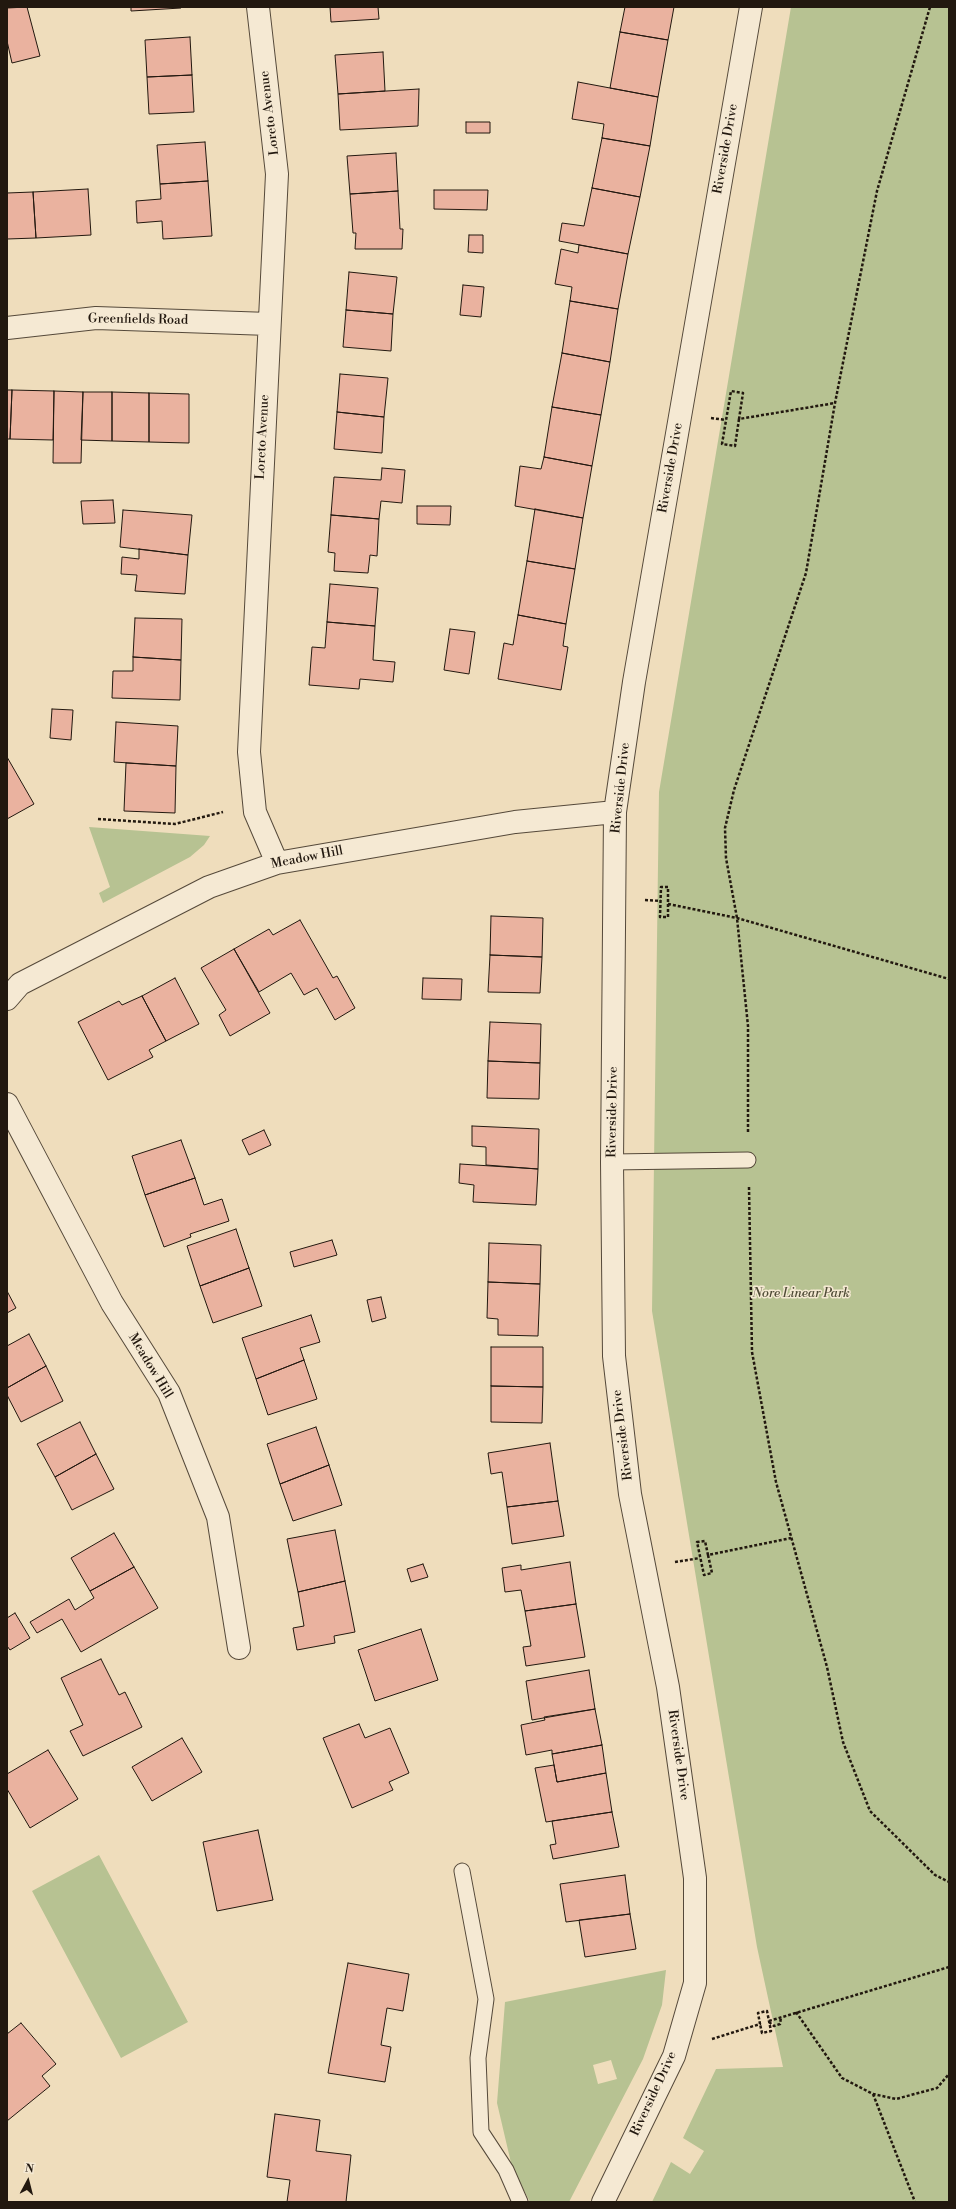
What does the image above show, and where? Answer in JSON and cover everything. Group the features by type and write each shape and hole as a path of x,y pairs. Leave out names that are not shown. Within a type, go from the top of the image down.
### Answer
{"street":[{"name":"Loreto Avenue","path":"258,7 277,174 249,752 256,812 277,863"},
{"name":"Riverside Drive","path":"602,2202 674,2056 695,1983 696,1878 668,1687 630,1494 614,1356 612,1162 615,812 634,682 751,7"},
{"name":"Greenfields Road","path":"7,328 96,318 269,324"},
{"name":"Meadow Hill","path":"7,1000 20,984 208,887 277,863 515,822 615,812"},
{"name":"Meadow Hill","path":"7,1104 112,1303 169,1393 218,1517 239,1648"}],"lane":[{"path":"612,1162 748,1160"},
{"path":"462,1871 486,1999 478,2058 481,2132 506,2170 520,2202"}],"path":[{"path":"930,7 877,191 835,403 806,573 734,790 725,828 726,858 736,918 748,1026 748,1160 752,1352 776,1482 826,1667 843,1742 870,1811 935,1875 949,1882"},
{"path":"731,391 743,393 739,419 735,446 722,444 731,391"},
{"path":"739,419 835,403"},
{"path":"98,819 175,824 225,812"},
{"path":"661,887 668,887 668,917 660,917 661,901 661,887"},
{"path":"643,900 661,901"},
{"path":"668,904 736,918 949,979"},
{"path":"708,1555 791,1538"},
{"path":"705,1541 712,1573 704,1575 700,1558 697,1542 705,1541"},
{"path":"670,1564 700,1558"},
{"path":"769,2021 949,1967"},
{"path":"766,2011 771,2031 762,2033 760,2024 758,2013 766,2011"},
{"path":"796,2012 842,2078 873,2094 896,2099 937,2088 949,2074"},
{"path":"769,2021 774,2026 780,2024 781,2017"},
{"path":"706,2038 712,2039 760,2024"},
{"path":"873,2094 915,2202"}],"green space":[{"name":"Nore Linear Park","path":"791,7 949,7 949,2202 652,2202 671,2162 690,2174 704,2151 683,2138 716,2069 783,2067 757,1947 652,1311 659,792"},
{"path":"89,827 210,836 204,845 190,857 103,903 99,893 110,887"},
{"path":"99,1855 188,2022 121,2058 32,1891"},
{"path":"666,1970 662,2005 643,2059 569,2202 530,2202 512,2167 497,2103 505,2002","holes":["611,2060 617,2079 598,2084 593,2065"]}],"building":[{"path":"27,7 40,56 12,63 7,41 7,8"},
{"path":"131,7 180,7 181,8 131,11"},
{"path":"330,7 378,7 379,19 331,22"},
{"path":"625,7 674,7 668,40 620,32"},
{"path":"620,32 668,40 658,97 610,88"},
{"path":"190,37 192,75 147,77 145,40"},
{"path":"383,52 385,91 338,94 335,55"},
{"path":"192,75 194,112 149,114 147,77"},
{"path":"578,82 658,97 650,146 602,138 604,124 572,119"},
{"path":"419,89 418,126 340,130 338,94"},
{"path":"466,122 490,122 490,133 466,133"},
{"path":"602,138 650,146 640,197 592,188"},
{"path":"205,142 208,181 160,184 157,145"},
{"path":"396,153 398,191 350,194 347,156"},
{"path":"208,181 212,236 163,239 162,221 137,223 136,201 161,199 160,184"},
{"path":"592,188 640,197 628,254 559,241 562,223 584,226"},
{"path":"88,189 91,235 36,238 33,192"},
{"path":"434,190 488,190 487,210 434,209"},
{"path":"398,191 400,229 403,229 402,249 355,249 356,233 353,233 350,194"},
{"path":"33,192 36,238 7,239 7,193"},
{"path":"469,235 483,235 483,253 468,252"},
{"path":"579,245 628,254 618,309 570,301 572,287 555,284 561,249 578,253"},
{"path":"349,272 397,277 393,314 346,310"},
{"path":"463,285 484,287 481,317 460,315"},
{"path":"570,301 618,309 610,362 562,353"},
{"path":"346,310 393,314 391,351 343,347"},
{"path":"562,353 610,362 601,415 552,407"},
{"path":"340,374 388,378 384,417 337,412"},
{"path":"7,390 12,390 10,439 7,439"},
{"path":"12,390 54,391 53,440 10,439"},
{"path":"54,391 83,392 81,463 53,463"},
{"path":"83,392 112,392 112,441 81,440"},
{"path":"112,392 149,393 149,442 112,441"},
{"path":"149,393 189,394 189,443 149,442"},
{"path":"552,407 601,415 592,466 544,457"},
{"path":"337,412 384,417 382,453 334,449"},
{"path":"544,457 592,466 583,518 515,506 520,466 541,469"},
{"path":"382,468 405,470 402,503 381,501 379,519 331,515 334,477 381,480"},
{"path":"113,500 115,523 83,524 81,501"},
{"path":"417,506 451,506 450,525 417,524"},
{"path":"535,509 583,518 575,569 527,561"},
{"path":"123,510 192,515 188,555 120,547"},
{"path":"331,515 379,519 377,556 370,555 368,573 334,571 335,553 328,552"},
{"path":"139,549 188,555 185,594 135,591 137,575 121,574 122,557 139,559"},
{"path":"527,561 575,569 566,624 518,615"},
{"path":"330,584 378,588 375,626 327,622"},
{"path":"518,615 566,624 563,646 568,647 561,690 498,679 504,643 513,645"},
{"path":"135,618 182,619 181,660 133,657"},
{"path":"327,622 375,626 373,660 395,662 393,682 360,679 359,689 309,685 312,647 325,648"},
{"path":"450,629 475,632 469,674 444,670"},
{"path":"133,657 181,660 180,700 112,698 113,671 133,671"},
{"path":"52,709 73,710 71,740 50,738"},
{"path":"116,722 178,726 176,766 114,762"},
{"path":"7,757 34,804 7,819"},
{"path":"126,763 176,766 175,813 124,811"},
{"path":"491,916 543,918 542,957 490,955"},
{"path":"300,920 333,978 337,976 355,1008 335,1020 317,988 304,995 291,973 259,992 234,949 269,929 273,935"},
{"path":"234,949 270,1013 230,1036 219,1015 226,1010 201,968"},
{"path":"490,955 542,957 540,993 488,992"},
{"path":"175,978 199,1024 166,1041 142,996"},
{"path":"423,978 462,979 461,1000 422,999"},
{"path":"142,996 166,1041 149,1050 153,1057 108,1080 78,1022 119,1001 122,1005"},
{"path":"490,1022 541,1024 540,1063 488,1061"},
{"path":"488,1061 540,1063 539,1099 487,1098"},
{"path":"472,1126 539,1129 538,1169 486,1165 486,1147 472,1146"},
{"path":"264,1130 271,1145 249,1155 242,1140"},
{"path":"181,1140 195,1178 145,1195 132,1156"},
{"path":"460,1164 538,1169 536,1205 473,1202 474,1185 459,1183"},
{"path":"195,1178 204,1205 222,1199 229,1221 190,1234 191,1237 164,1247 145,1195"},
{"path":"236,1229 249,1268 200,1286 187,1246"},
{"path":"332,1240 337,1255 294,1267 290,1252"},
{"path":"489,1243 541,1245 540,1284 488,1282"},
{"path":"249,1268 262,1306 213,1323 200,1286"},
{"path":"488,1282 540,1284 538,1336 498,1335 498,1319 487,1318"},
{"path":"7,1291 16,1308 7,1313"},
{"path":"381,1297 386,1318 372,1322 367,1300"},
{"path":"311,1315 320,1342 300,1348 304,1360 256,1379 242,1338"},
{"path":"29,1334 46,1366 7,1388 7,1346"},
{"path":"491,1347 543,1347 543,1387 491,1386"},
{"path":"304,1360 317,1399 268,1415 256,1379"},
{"path":"46,1366 63,1401 21,1422 7,1395 7,1388"},
{"path":"491,1386 543,1387 542,1423 491,1422"},
{"path":"80,1422 96,1454 55,1477 37,1444"},
{"path":"316,1427 329,1465 280,1484 267,1444"},
{"path":"550,1443 558,1501 507,1507 502,1472 491,1474 488,1453"},
{"path":"96,1454 114,1489 72,1510 55,1477"},
{"path":"329,1465 342,1505 293,1521 280,1484"},
{"path":"558,1501 564,1536 512,1544 507,1507"},
{"path":"335,1530 345,1581 298,1592 287,1539"},
{"path":"114,1533 134,1567 90,1591 71,1558"},
{"path":"570,1562 576,1604 525,1611 521,1590 505,1592 502,1568 521,1565 521,1570"},
{"path":"423,1564 428,1577 411,1582 407,1569"},
{"path":"134,1567 158,1608 81,1652 62,1619 37,1633 30,1622 69,1599 75,1610 94,1598 90,1591"},
{"path":"345,1581 355,1632 334,1636 335,1643 297,1650 293,1628 304,1626 298,1592"},
{"path":"576,1604 585,1657 526,1666 523,1647 531,1646 525,1611"},
{"path":"15,1613 30,1638 10,1650 7,1646 7,1618"},
{"path":"421,1629 438,1680 375,1701 358,1650"},
{"path":"101,1659 119,1695 125,1692 142,1727 83,1756 70,1731 83,1725 61,1678"},
{"path":"589,1670 595,1709 532,1720 526,1681"},
{"path":"595,1709 602,1745 552,1754 552,1750 526,1755 521,1725 545,1720 544,1717"},
{"path":"359,1724 365,1738 390,1728 409,1773 389,1782 393,1790 352,1808 323,1738"},
{"path":"182,1738 202,1772 152,1801 132,1767"},
{"path":"602,1745 606,1773 557,1782 552,1754"},
{"path":"48,1750 78,1799 30,1828 7,1789 7,1774"},
{"path":"554,1765 557,1782 606,1773 612,1812 546,1822 535,1768"},
{"path":"612,1812 619,1847 553,1859 550,1845 556,1844 552,1821"},
{"path":"258,1830 273,1900 217,1911 203,1842"},
{"path":"625,1875 630,1914 566,1922 560,1884"},
{"path":"630,1914 636,1949 585,1957 579,1920"},
{"path":"348,1963 409,1974 403,2011 387,2008 381,2045 391,2047 385,2082 328,2073"},
{"path":"21,2023 56,2064 42,2076 50,2086 7,2121 7,2034"},
{"path":"275,2114 320,2120 316,2151 351,2155 346,2202 287,2202 290,2180 267,2177"}]}
